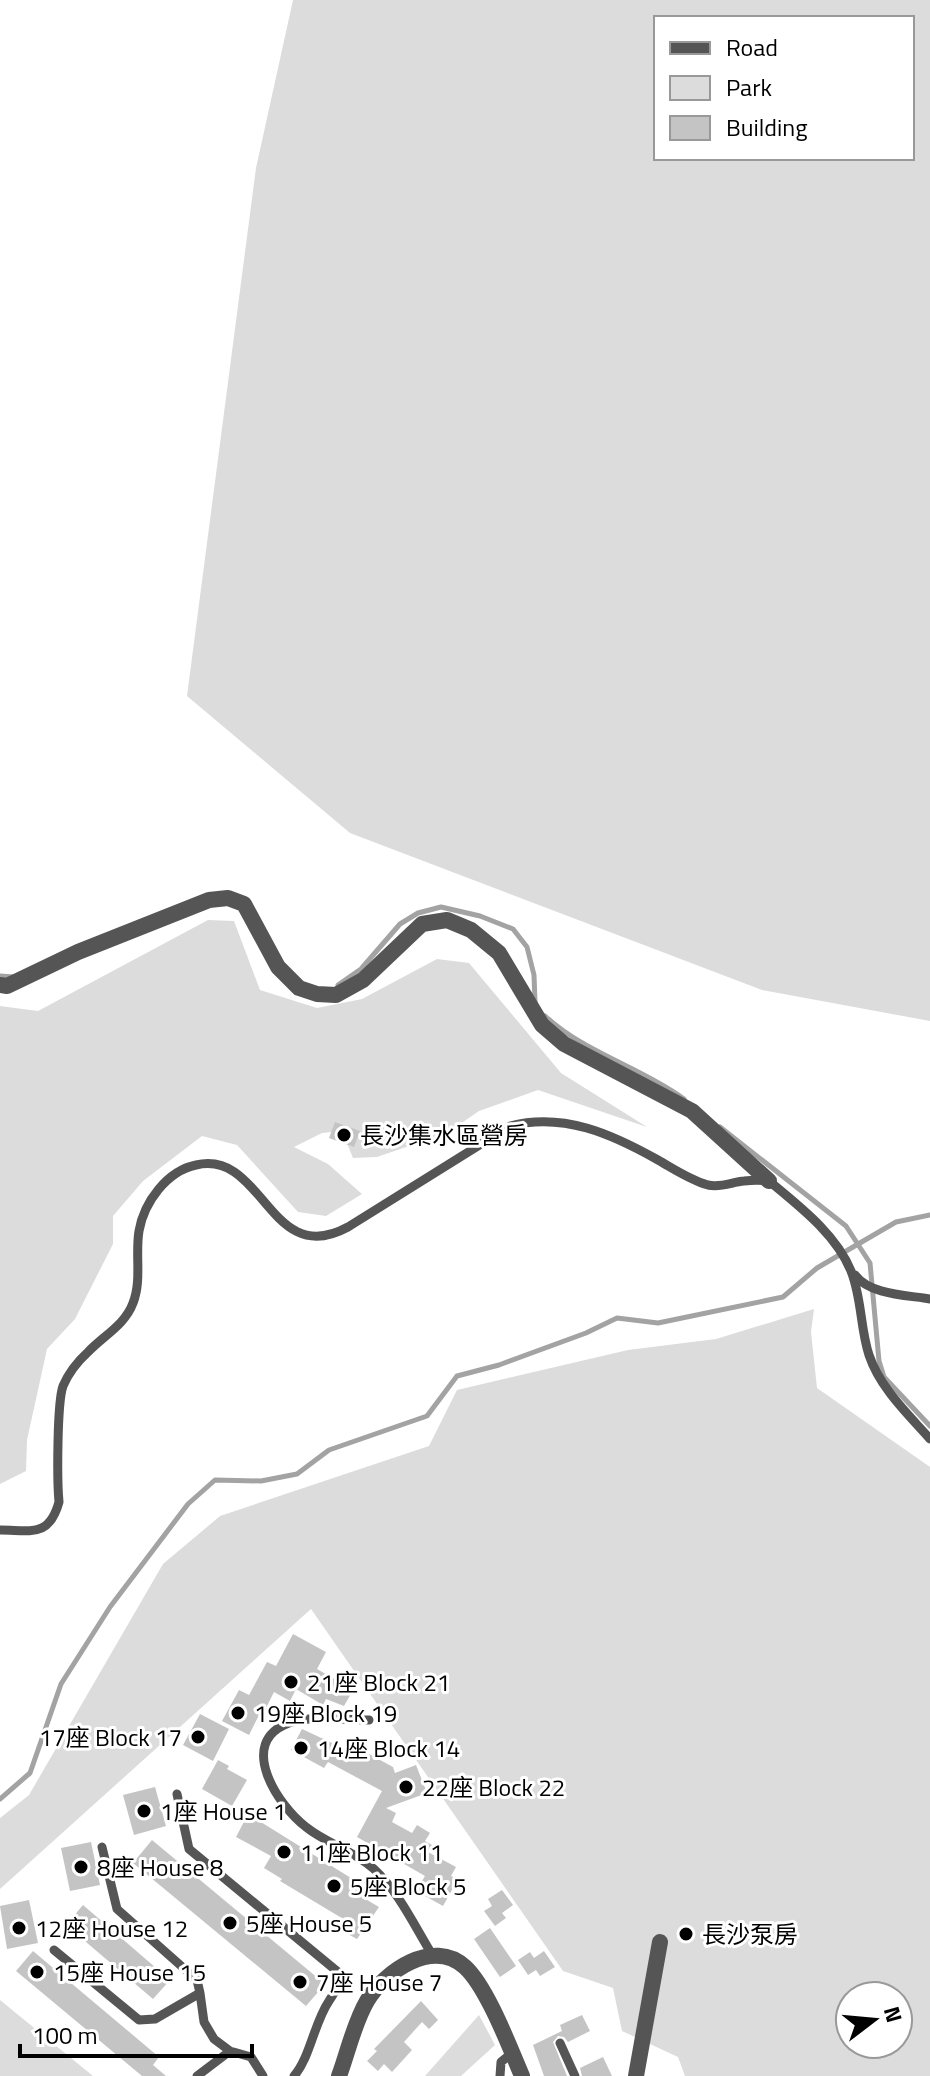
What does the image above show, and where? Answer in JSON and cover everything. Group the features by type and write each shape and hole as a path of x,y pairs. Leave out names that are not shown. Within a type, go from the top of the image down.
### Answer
{"street":[{"path":"0,985 7,986 78,952 209,900 228,898 244,904 278,967 299,988 317,994 336,995 363,980 422,924 447,920 471,930 499,953 542,1025 564,1044 692,1111 769,1181"},
{"path":"636,2076 660,1942"},
{"path":"339,2076 362,2012 374,1992 390,1975 409,1963 433,1956 458,1962 468,1970 522,2076"}],"lane":[{"path":"0,1530 33,1532 44,1528 55,1518 59,1502 62,1389 73,1367 116,1327 129,1310 138,1284 139,1229 154,1197 175,1172 193,1165 209,1163 229,1168 290,1229 315,1238 334,1235 348,1227 510,1126 528,1121 578,1125 624,1140 687,1177 710,1185 722,1186 748,1180 769,1181 807,1213 861,1282 884,1291 930,1299"},
{"path":"848,1266 861,1307 869,1355 886,1389 930,1439"},
{"path":"369,1720 305,1720 281,1727 271,1735 265,1746 265,1771 276,1793 304,1826 359,1857 383,1879 433,1956"},
{"path":"177,1794 189,1849 338,1972 340,1980 337,1988 318,2019 294,2076"},
{"path":"102,1847 117,1909 197,1980 204,2022 214,2039 230,2051 251,2057 263,2076"},
{"path":"54,1950 139,2020 155,2019 200,1993"},
{"path":"560,2043 575,2076"},
{"path":"197,2076 230,2051"},
{"path":"500,2076 501,2062 512,2053"}],"green space":[{"path":"293,0 930,0 930,1021 762,990 350,833 187,696 256,168"},
{"path":"208,920 234,921 260,990 317,1008 362,999 437,959 469,963 561,1073 647,1127 538,1090 479,1111 447,1133 377,1157 353,1158 342,1131 322,1133 294,1147 328,1164 362,1194 326,1216 298,1212 237,1145 202,1136 143,1181 113,1216 113,1244 75,1319 47,1349 27,1440 26,1471 0,1484 0,1006 38,1011"},
{"path":"814,1309 811,1332 817,1388 930,1467 930,2076 685,2076 678,2057 622,2031 613,1988 563,1971 311,1609 0,1889 0,1818 29,1795 163,1564 220,1516 429,1446 457,1390 628,1350 716,1339"},
{"path":"0,2000 93,2076 0,2076"},
{"path":"479,2015 495,2045 461,2076 425,2076"}],"building":[{"name":"長沙集水區營房","path":"335,1122 360,1131 354,1147 329,1138"},
{"path":"293,1634 326,1652 317,1669 338,1681 341,1676 356,1685 344,1706 326,1699 323,1705 296,1689 290,1701 274,1692 249,1735 222,1721 239,1690 249,1695 267,1662 276,1666"},
{"name":"17座 Block 17","path":"200,1714 229,1729 213,1761 183,1745"},
{"path":"302,1729 345,1749 347,1745 369,1754 393,1767 395,1773 416,1765 427,1793 386,1808 396,1813 392,1822 412,1833 417,1825 430,1833 425,1841 432,1845 428,1852 456,1867 451,1876 458,1879 443,1906 416,1891 425,1876 357,1837 382,1791 328,1762 324,1768 291,1750"},
{"path":"218,1760 247,1780 232,1806 202,1789"},
{"name":"1座 House 1","path":"155,1787 166,1826 134,1835 123,1795"},
{"path":"248,1814 367,1888 362,1897 379,1907 357,1939 344,1932 350,1923 264,1868 271,1856 236,1837"},
{"path":"152,1840 325,1984 306,2006 133,1863"},
{"name":"8座 House 8","path":"91,1842 100,1885 70,1891 61,1848"},
{"path":"502,1890 513,1905 502,1913 506,1918 495,1926 484,1911 492,1906 488,1899"},
{"name":"12座 House 12","path":"29,1900 38,1943 7,1949 0,1906"},
{"path":"83,1905 170,1980 153,1999 66,1925"},
{"path":"490,1928 516,1966 500,1977 474,1939"},
{"path":"33,1951 159,2057 153,2065 166,2076 142,2076 16,1971"},
{"path":"544,1951 555,1967 540,1976 536,1970 528,1975 518,1960 530,1952 534,1958"},
{"path":"421,2001 438,2020 429,2029 422,2022 404,2042 412,2050 392,2072 384,2064 378,2071 367,2061 377,2051 374,2049"},
{"path":"582,2015 590,2031 568,2042 558,2036 553,2042 567,2076 544,2076 533,2045 562,2031 560,2025"},
{"path":"603,2057 612,2076 582,2076 580,2068"}],"waterway":[{"path":"338,985 361,969 400,924 418,913 441,907 480,916 513,929 527,947 534,975 535,1002"},
{"path":"0,976 14,977"},
{"path":"545,1016 577,1040 684,1099"},
{"path":"720,1127 846,1226 870,1263 879,1361 884,1377 930,1426"},
{"path":"0,1799 30,1773 61,1684 110,1607 188,1504 215,1480 261,1481 297,1474 329,1450 427,1416 457,1376 499,1365 586,1333 617,1318 658,1323 783,1297 817,1268 896,1222 930,1215"}],"place":[{"name":"長沙集水區營房","path":"344,1135"},
{"name":"21座 Block 21","path":"291,1682"},
{"name":"19座 Block 19","path":"238,1713"},
{"name":"17座 Block 17","path":"198,1737"},
{"name":"14座 Block 14","path":"301,1748"},
{"name":"22座 Block 22","path":"406,1787"},
{"name":"1座 House 1","path":"144,1811"},
{"name":"11座 Block 11","path":"284,1852"},
{"name":"8座 House 8","path":"81,1867"},
{"name":"5座 Block 5","path":"334,1886"},
{"name":"5座 House 5","path":"230,1923"},
{"name":"12座 House 12","path":"19,1928"},
{"name":"長沙泵房","path":"686,1934"},
{"name":"15座 House 15","path":"37,1972"},
{"name":"7座 House 7","path":"300,1982"}]}
